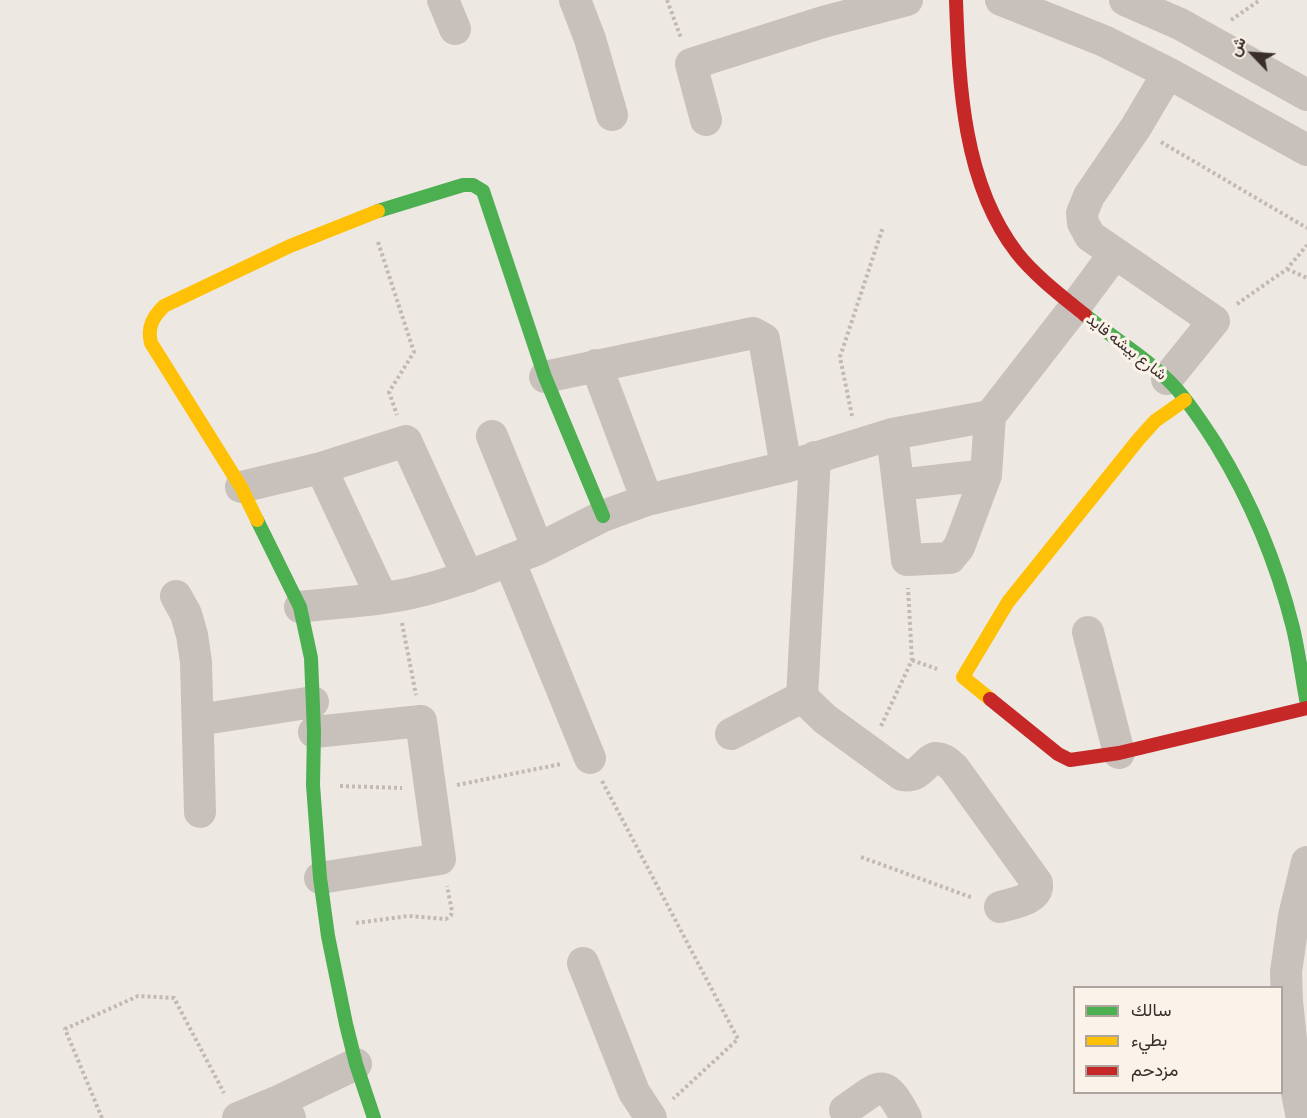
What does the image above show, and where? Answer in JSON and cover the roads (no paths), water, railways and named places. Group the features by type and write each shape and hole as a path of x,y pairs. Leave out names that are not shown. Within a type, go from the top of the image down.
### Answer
{"street":[{"path":"443,0 455,29"},
{"path":"574,0 590,39 612,115"},
{"path":"706,120 691,64 823,22 907,0"},
{"name":"شارع بيشه فايد","path":"956,0 958,54 964,99 971,149 981,187 1016,253 1075,308 1176,389 1222,456 1247,500 1264,537 1280,582 1293,630 1307,706"},
{"path":"1001,0 1104,41 1302,140"},
{"path":"1104,41 1145,3 1307,95"},
{"path":"1168,73 1136,127 1089,196 1083,213 1083,223 1090,236 1214,321 1155,422 1008,602 963,677 1065,758 1076,760 1119,753 1307,706"},
{"path":"374,1118 356,1064 336,984 328,936 320,878 313,785 311,658 300,606 241,487 151,343 148,333 150,323 164,306 290,246 369,214 470,183 483,191 545,377 603,516"},
{"path":"892,434 907,560 945,559 954,554 959,547 986,474 990,416 1115,253"},
{"path":"545,377 753,333 764,339 786,467"},
{"path":"596,365 647,500"},
{"path":"300,606 389,597 419,591 468,577 538,549 603,516 647,500 786,467 857,443 892,434 990,416"},
{"path":"492,436 538,549"},
{"path":"241,487 321,468 406,441 468,577"},
{"path":"802,697 815,457"},
{"path":"321,468 389,597"},
{"path":"898,485 986,474"},
{"path":"509,560 590,758"},
{"path":"176,596 186,614 192,635 198,689 200,812"},
{"path":"1088,632 1119,753"},
{"path":"731,734 802,697"},
{"path":"802,697 825,718 902,776 915,775 934,758 940,757 954,768 1037,883 1036,891 1031,897 1000,907"},
{"path":"198,720 313,717 421,721 440,859 320,878"},
{"path":"1302,1118 1302,1087 1287,1001 1297,970 1294,916 1307,862"},
{"path":"582,963 634,1092 660,1110"},
{"path":"232,1108 285,1109 356,1064"},
{"path":"843,1106 882,1088 889,1090 894,1096 906,1118"}]}
